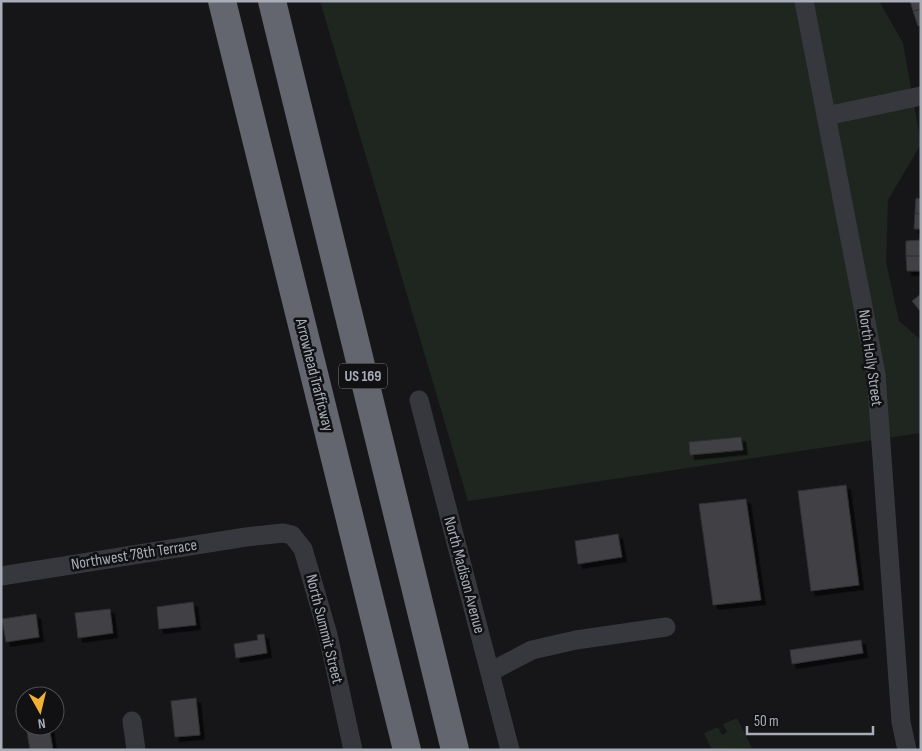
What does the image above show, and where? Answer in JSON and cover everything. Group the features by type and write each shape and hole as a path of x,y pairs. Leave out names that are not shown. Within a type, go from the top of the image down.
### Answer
{"highway":[{"name":"Arrowhead Trafficway","path":"222,1 407,750"},
{"name":"US 169","path":"272,1 455,750"}],"street":[{"name":"North Holly Street","path":"804,1 876,374 901,722 907,750"},
{"path":"826,116 921,96"},
{"name":"North Madison Avenue","path":"419,400 510,750"},
{"name":"Northwest 78th Terrace","path":"1,576 268,535"},
{"name":"North Summit Street","path":"268,535 292,535 303,549 328,635 353,750"},
{"path":"490,672 532,650 576,640 666,627"},
{"path":"132,721 136,750"}],"shaded area":[{"path":"320,1 879,1 903,43 921,144 888,200 886,262 899,321 921,340 921,433 468,501"},
{"path":"737,718 752,748 712,750 704,733 718,727 722,735 727,732 723,724"}],"building":[{"path":"910,1 921,1 921,9 913,11"},
{"path":"921,9 921,25 918,26 913,11"},
{"path":"916,198 921,199 921,214 915,213"},
{"path":"915,213 921,214 921,229 914,229"},
{"path":"921,240 921,256 906,256 906,241"},
{"path":"906,256 921,256 921,271 907,271"},
{"path":"921,294 921,312 912,301"},
{"path":"741,437 743,450 690,455 689,442"},
{"path":"846,485 859,585 811,591 798,491"},
{"path":"746,499 761,600 713,605 699,504"},
{"path":"618,534 622,557 578,564 575,541"},
{"path":"193,602 196,625 159,629 157,607"},
{"path":"110,609 113,633 78,638 75,613"},
{"path":"36,614 39,637 6,642 2,619"},
{"path":"264,634 267,653 236,658 234,644 258,640 257,635"},
{"path":"861,640 863,653 792,664 790,650"},
{"path":"196,698 200,735 175,737 171,701"},
{"path":"28,736 51,736 53,750 30,750"}]}
